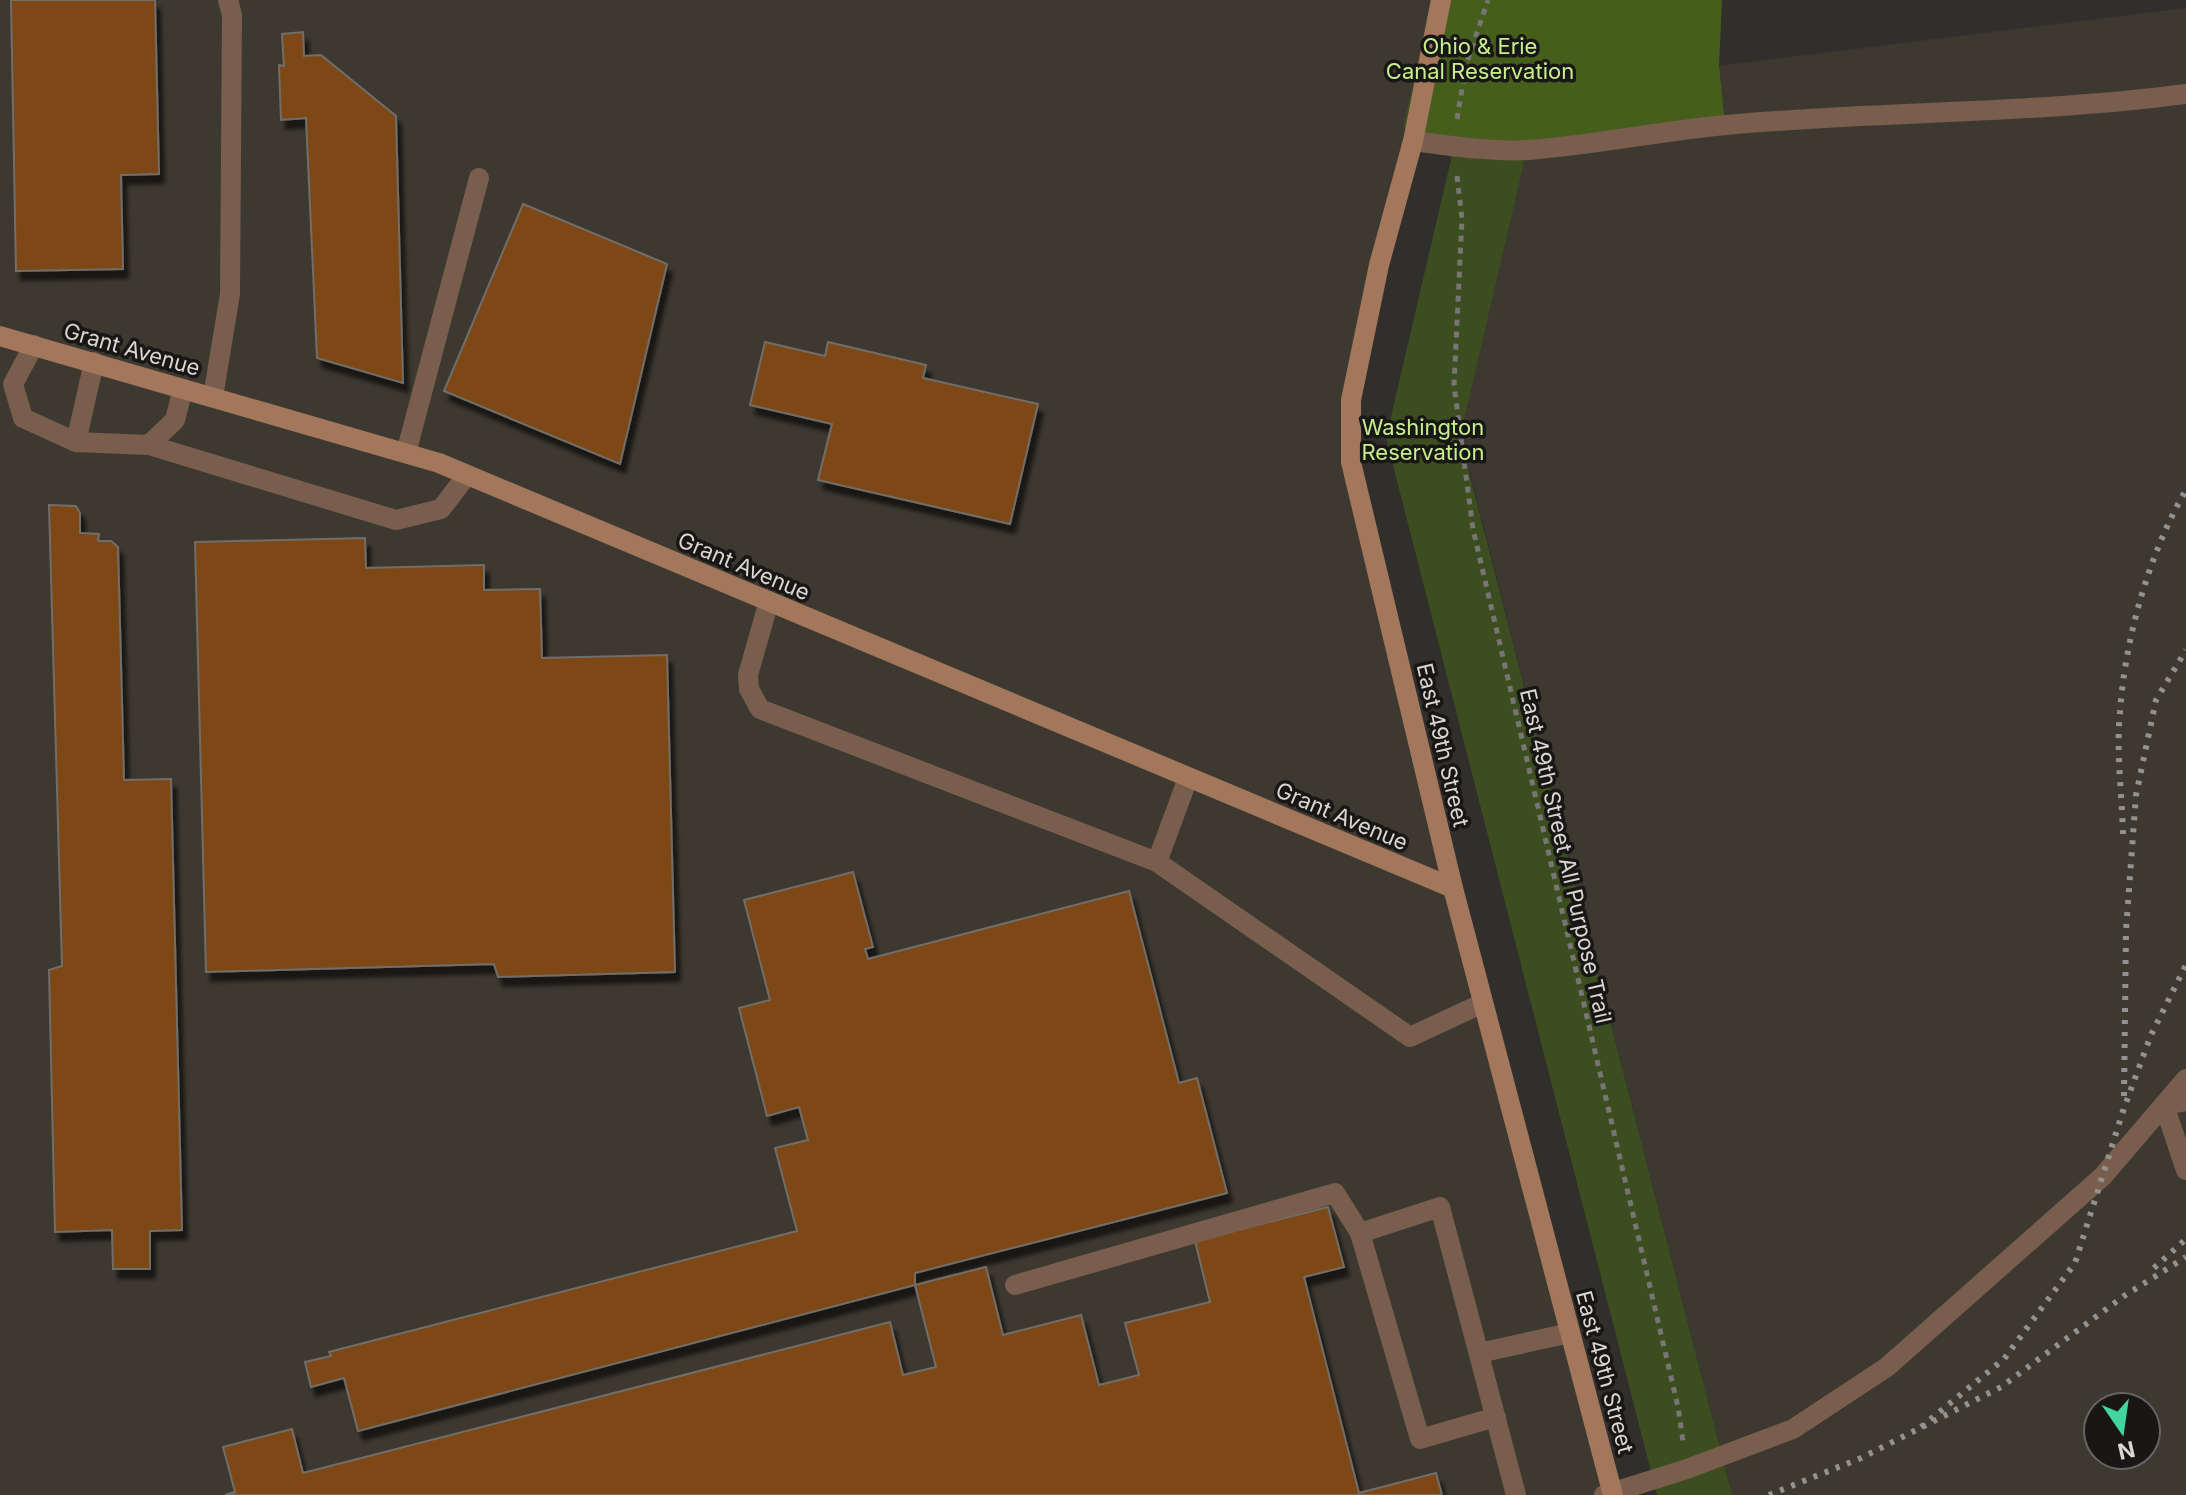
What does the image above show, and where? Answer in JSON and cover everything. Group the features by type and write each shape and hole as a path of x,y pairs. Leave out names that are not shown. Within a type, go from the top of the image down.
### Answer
{"street":[{"name":"East 49th Street","path":"1441,0 1413,141 1379,265 1351,400 1351,462 1453,888 1610,1494"},
{"name":"Grant Avenue","path":"0,336 406,453 467,475 1453,888"}],"lane":[{"path":"213,397 230,294 232,15 228,0"},
{"path":"1413,141 1456,147 1525,150 1725,125 2110,105 2186,94"},
{"path":"406,453 479,178"},
{"path":"34,345 13,384 23,418 76,442 149,445 396,520 441,509 467,475"},
{"path":"76,442 94,362"},
{"path":"149,445 175,420 183,389"},
{"path":"769,601 748,675 749,689 760,709 1157,862 1410,1037 1483,1003"},
{"path":"1157,862 1188,778"},
{"path":"1610,1494 1793,1429 1887,1367 2103,1176 2186,1079"},
{"path":"2164,1105 2186,1101"},
{"path":"2164,1105 2186,1170"},
{"path":"1015,1285 1335,1193 1360,1233 1420,1439 1496,1417"},
{"path":"1360,1233 1440,1207 1516,1495"},
{"path":"1479,1353 1570,1333"}],"path":[{"path":"1466,65 1488,0"},
{"name":"East 49th Street All Purpose Trail","path":"1462,219 1454,385 1473,529 1675,1392 1687,1469"}],"shaded area":[{"path":"0,0 1441,0 1379,265 1351,462 1612,1495 0,1495"},
{"path":"2186,8 2186,1495 1732,1495 1458,426 1539,91 1652,74"}],"green space":[{"name":"Washington Reservation","path":"1433,0 1536,110 1460,437 1732,1495 1657,1495 1386,438 1460,121 1403,127"},
{"name":"Ohio & Erie Canal Reservation","path":"1441,0 1722,0 1719,66 1725,125 1621,140 1413,141"}],"building":[{"path":"11,0 155,0 159,174 121,175 123,269 16,271"},
{"path":"303,32 304,56 321,55 396,116 403,383 317,358 306,118 281,120 279,65 284,66 282,34"},
{"path":"523,204 667,264 620,464 444,391"},
{"path":"765,342 825,356 828,342 926,365 923,378 1038,404 1010,524 818,480 832,424 750,405"},
{"path":"49,505 76,506 80,513 80,533 99,534 98,541 111,541 118,547 124,780 171,779 182,1230 150,1231 150,1269 113,1269 112,1230 55,1232 49,970 62,966"},
{"path":"365,538 366,568 484,565 484,590 540,589 542,658 667,655 675,972 498,977 494,964 206,972 195,542"},
{"path":"853,872 873,947 865,949 868,959 1129,891 1179,1083 1197,1078 1227,1193 915,1273 915,1285 358,1431 344,1378 311,1387 305,1362 331,1356 329,1352 797,1231 775,1148 808,1140 799,1107 767,1116 739,1008 770,1000 744,900"},
{"path":"1328,1207 1344,1267 1304,1277 1359,1493 1436,1473 1442,1495 225,1495 235,1492 223,1447 292,1429 303,1473 890,1322 903,1375 936,1367 915,1285 986,1267 1003,1335 1081,1315 1099,1385 1139,1375 1125,1323 1210,1302 1195,1241"}],"railway":[{"path":"2123,834 2119,727 2127,655 2150,569 2186,490"},
{"path":"2124,1096 2126,930 2136,795 2156,700 2186,650"},
{"path":"1921,1427 2004,1359 2075,1263 2124,1108 2151,1035 2186,965"},
{"path":"2154,1268 2186,1239"},
{"path":"1769,1495 1861,1458 2001,1387 2124,1296 2186,1257"}]}
